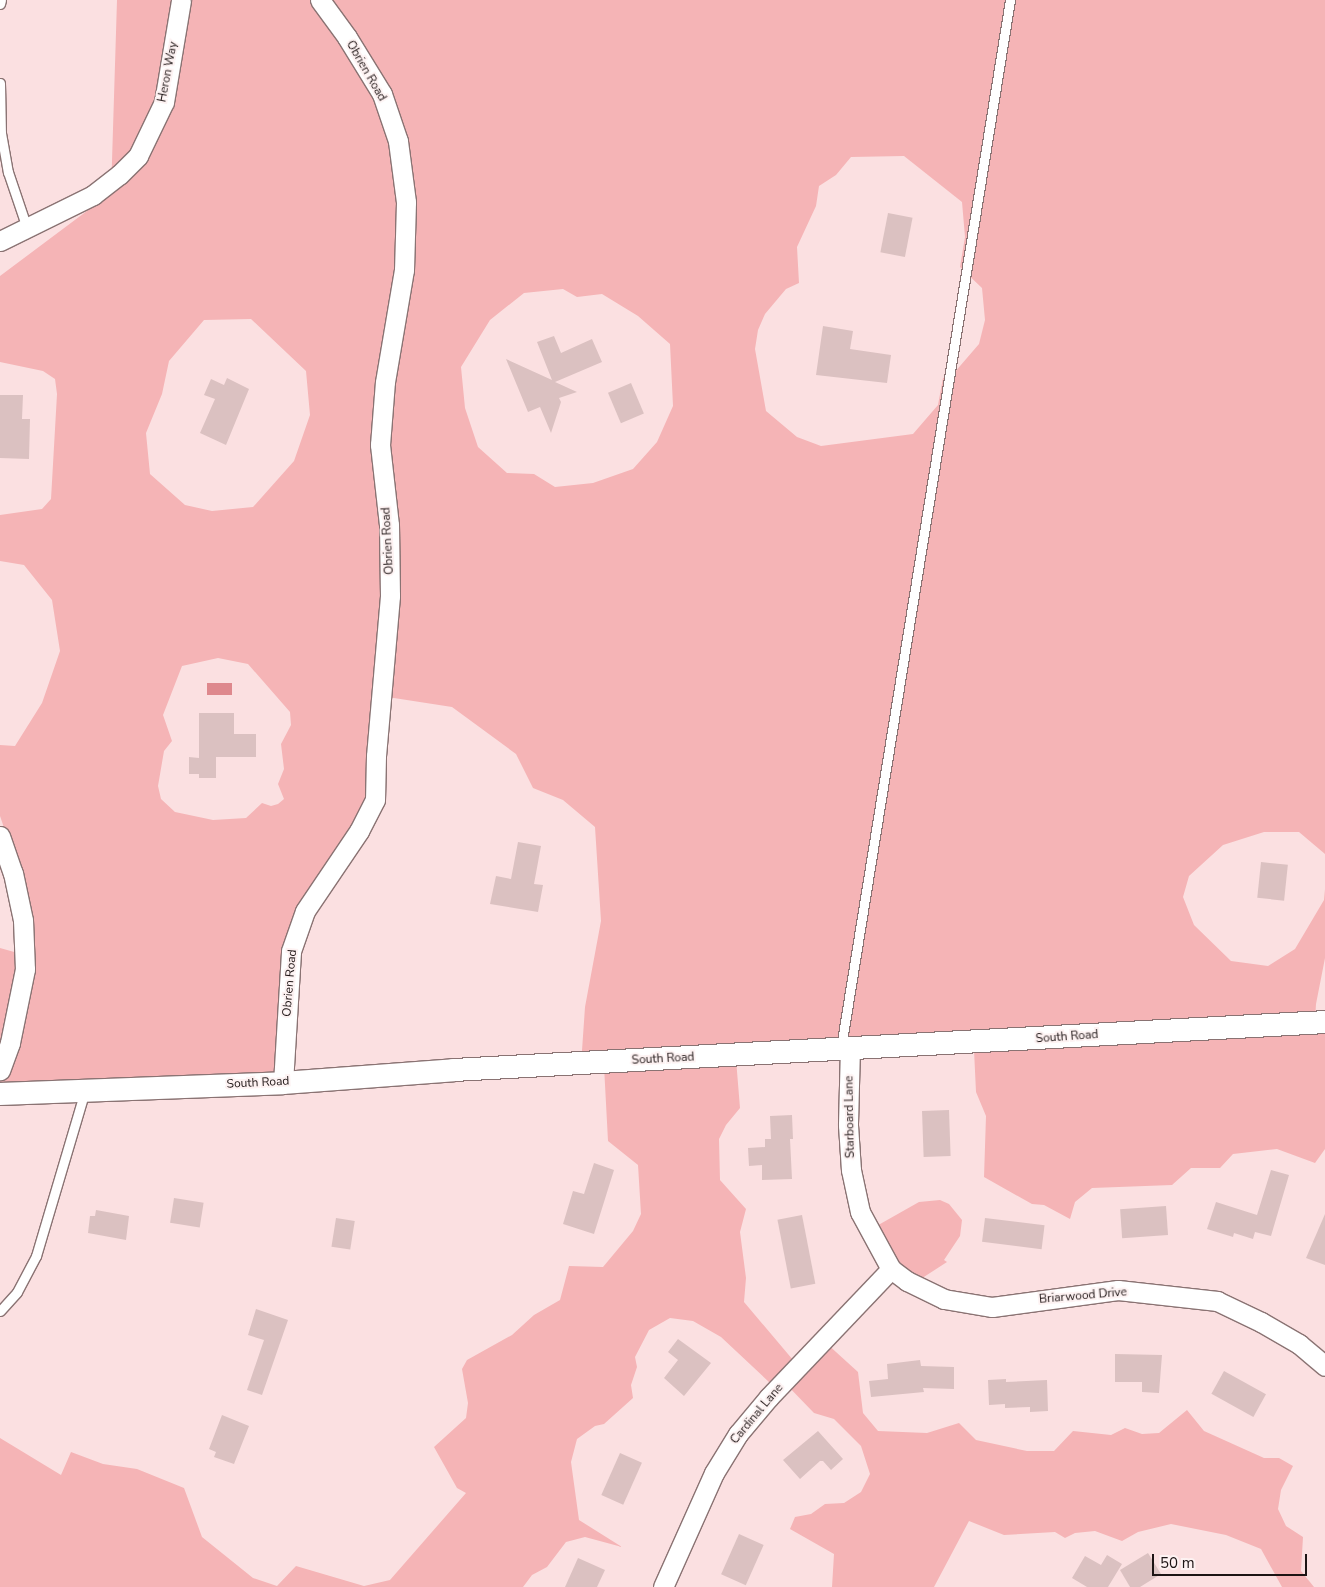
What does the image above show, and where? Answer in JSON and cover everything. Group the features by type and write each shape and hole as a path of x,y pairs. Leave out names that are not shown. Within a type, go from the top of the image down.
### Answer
{"street":[{"name":"Heron Way","path":"0,241 94,195 120,175 138,156 164,102 181,0"},
{"name":"Obrien Road","path":"283,1082 291,951 305,911 359,831 375,800 376,756 390,596 389,524 380,445 385,382 404,270 406,202 398,141 382,94 347,37 320,0"},
{"path":"0,836 13,873 23,920 25,969 10,1043 0,1070"},
{"name":"South Road","path":"0,1094 283,1082 845,1047 956,1044 1325,1022"},
{"name":"Starboard Lane","path":"845,1047 851,1170 860,1212 891,1269"},
{"name":"Briarwood Drive","path":"891,1269 907,1281 944,1300 992,1307 1118,1290 1217,1301 1261,1322 1299,1344 1325,1366"},
{"name":"Cardinal Lane","path":"663,1587 714,1473 738,1434 769,1397 891,1269"}],"lane":[{"path":"845,1047 1010,0"},
{"path":"0,83 2,134 8,172 27,228"},
{"path":"0,1311 17,1292 36,1256 85,1090"}],"shaded area":[{"path":"117,0 1325,0 1325,854 1299,832 1264,832 1223,845 1189,876 1183,897 1194,925 1231,961 1268,966 1295,949 1324,900 1325,889 1325,958 1316,1004 1315,1021 1325,1028 1325,1149 1315,1163 1277,1149 1233,1154 1220,1168 1191,1168 1172,1185 1092,1188 1075,1202 1070,1219 1044,1205 1032,1204 984,1177 986,1116 976,1092 974,1050 736,1059 740,1108 726,1125 719,1139 720,1180 746,1209 740,1232 746,1278 744,1302 793,1360 825,1342 858,1372 863,1413 878,1431 927,1433 959,1423 976,1440 1027,1451 1054,1451 1073,1431 1111,1435 1125,1428 1142,1434 1159,1433 1187,1410 1204,1431 1264,1458 1279,1458 1293,1466 1281,1490 1278,1509 1286,1526 1303,1537 1301,1571 1314,1587 1282,1587 1261,1549 1226,1535 1171,1524 1138,1532 1122,1541 1095,1531 1075,1533 1065,1538 1055,1532 1004,1535 969,1521 934,1587 832,1587 834,1554 790,1529 795,1517 811,1514 825,1504 844,1503 861,1492 870,1474 861,1446 834,1419 814,1413 783,1381 770,1383 721,1337 693,1321 670,1318 649,1330 635,1357 637,1367 631,1385 633,1398 604,1424 595,1426 577,1439 571,1462 579,1520 622,1547 585,1537 566,1542 547,1567 532,1575 523,1587 0,1587 0,1438 61,1475 71,1452 103,1464 137,1469 184,1488 202,1537 253,1578 277,1586 296,1566 364,1586 390,1580 466,1493 457,1488 434,1447 466,1418 468,1403 462,1369 467,1360 512,1335 534,1315 560,1300 569,1266 603,1267 633,1231 641,1214 638,1165 608,1141 604,1066 581,1065 585,1007 601,921 595,827 563,800 533,788 516,754 452,707 381,696 377,753 360,818 298,908 286,1082 0,1093 0,948 32,957 24,886 0,816 0,745 15,746 42,703 60,651 52,600 24,565 0,561 0,515 42,509 51,499 57,394 55,379 43,371 0,362 0,276 111,193","holes":["904,156 962,202 965,237 960,267 982,288 985,320 979,344 954,373 943,378 938,405 913,434 821,446 797,437 766,411 755,349 758,330 765,314 786,289 799,283 797,247 816,206 819,186 836,175 851,157","563,289 577,297 602,294 638,316 670,344 673,406 657,442 633,469 593,483 555,487 534,474 507,473 478,447 465,408 461,367 490,320 524,293","251,319 306,371 310,415 294,461 253,507 212,511 185,505 150,474 146,433 162,394 169,361 204,320","218,658 248,664 290,712 291,725 281,744 284,769 278,784 284,799 278,804 271,806 262,803 246,818 213,820 175,812 161,799 158,786 164,751 172,741 163,715 182,666"]},
{"path":"207,683 232,683 232,695 207,695"},
{"path":"940,1200 949,1204 962,1220 960,1236 944,1260 947,1262 913,1284 873,1228 919,1202"}],"building":[{"path":"888,213 913,218 905,257 880,252"},
{"path":"823,326 853,331 850,349 891,355 887,383 816,375"},
{"path":"554,336 561,353 592,339 602,362 555,382 577,392 559,398 561,402 551,433 540,407 528,412 506,359 552,380 537,342"},
{"path":"227,378 249,389 226,445 200,433 215,399 204,395 211,379 224,385"},
{"path":"631,383 644,413 621,423 608,393"},
{"path":"0,395 23,395 22,419 30,419 29,459 0,458"},
{"path":"199,713 234,713 234,734 256,734 256,757 216,757 216,778 199,778 199,774 189,774 189,757 199,758"},
{"path":"518,842 541,846 534,884 543,885 538,912 490,904 496,876 511,879"},
{"path":"1261,862 1288,865 1284,901 1257,898"},
{"path":"949,1110 951,1156 924,1157 922,1111"},
{"path":"792,1115 793,1139 790,1139 792,1179 762,1180 762,1165 749,1166 748,1148 765,1147 765,1139 771,1139 770,1116"},
{"path":"594,1163 614,1170 594,1234 563,1224 573,1191 584,1194"},
{"path":"1271,1170 1289,1175 1271,1236 1255,1232 1253,1239 1234,1233 1233,1237 1207,1229 1216,1202 1257,1215"},
{"path":"174,1198 204,1203 200,1227 170,1223"},
{"path":"1166,1206 1168,1235 1122,1238 1120,1209"},
{"path":"96,1210 129,1216 126,1240 88,1233 90,1216 95,1216"},
{"path":"1325,1214 1325,1265 1306,1258"},
{"path":"802,1215 815,1284 791,1288 777,1220"},
{"path":"336,1218 355,1221 350,1250 331,1247"},
{"path":"985,1218 1045,1225 1042,1249 982,1242"},
{"path":"256,1309 288,1320 262,1395 247,1390 264,1340 248,1335"},
{"path":"678,1339 711,1363 684,1396 664,1378 678,1360 668,1352"},
{"path":"1115,1354 1162,1355 1159,1393 1142,1392 1142,1382 1115,1382"},
{"path":"920,1360 921,1366 954,1367 954,1389 923,1388 924,1392 871,1397 869,1381 888,1379 887,1364"},
{"path":"1224,1371 1266,1394 1253,1417 1211,1394"},
{"path":"1006,1379 1006,1382 1047,1380 1048,1411 1030,1412 1030,1407 1005,1408 1005,1404 989,1405 988,1380"},
{"path":"222,1415 249,1426 234,1464 214,1457 216,1452 209,1449"},
{"path":"818,1431 843,1459 831,1470 823,1461 820,1461 800,1479 783,1460"},
{"path":"620,1453 642,1463 623,1505 601,1495"},
{"path":"739,1534 764,1545 746,1585 721,1574"},
{"path":"1148,1553 1161,1574 1140,1587 1130,1587 1120,1570"},
{"path":"1107,1555 1122,1564 1108,1587 1087,1587 1072,1578 1085,1556 1101,1565"},
{"path":"578,1558 605,1570 597,1587 565,1587"}]}
